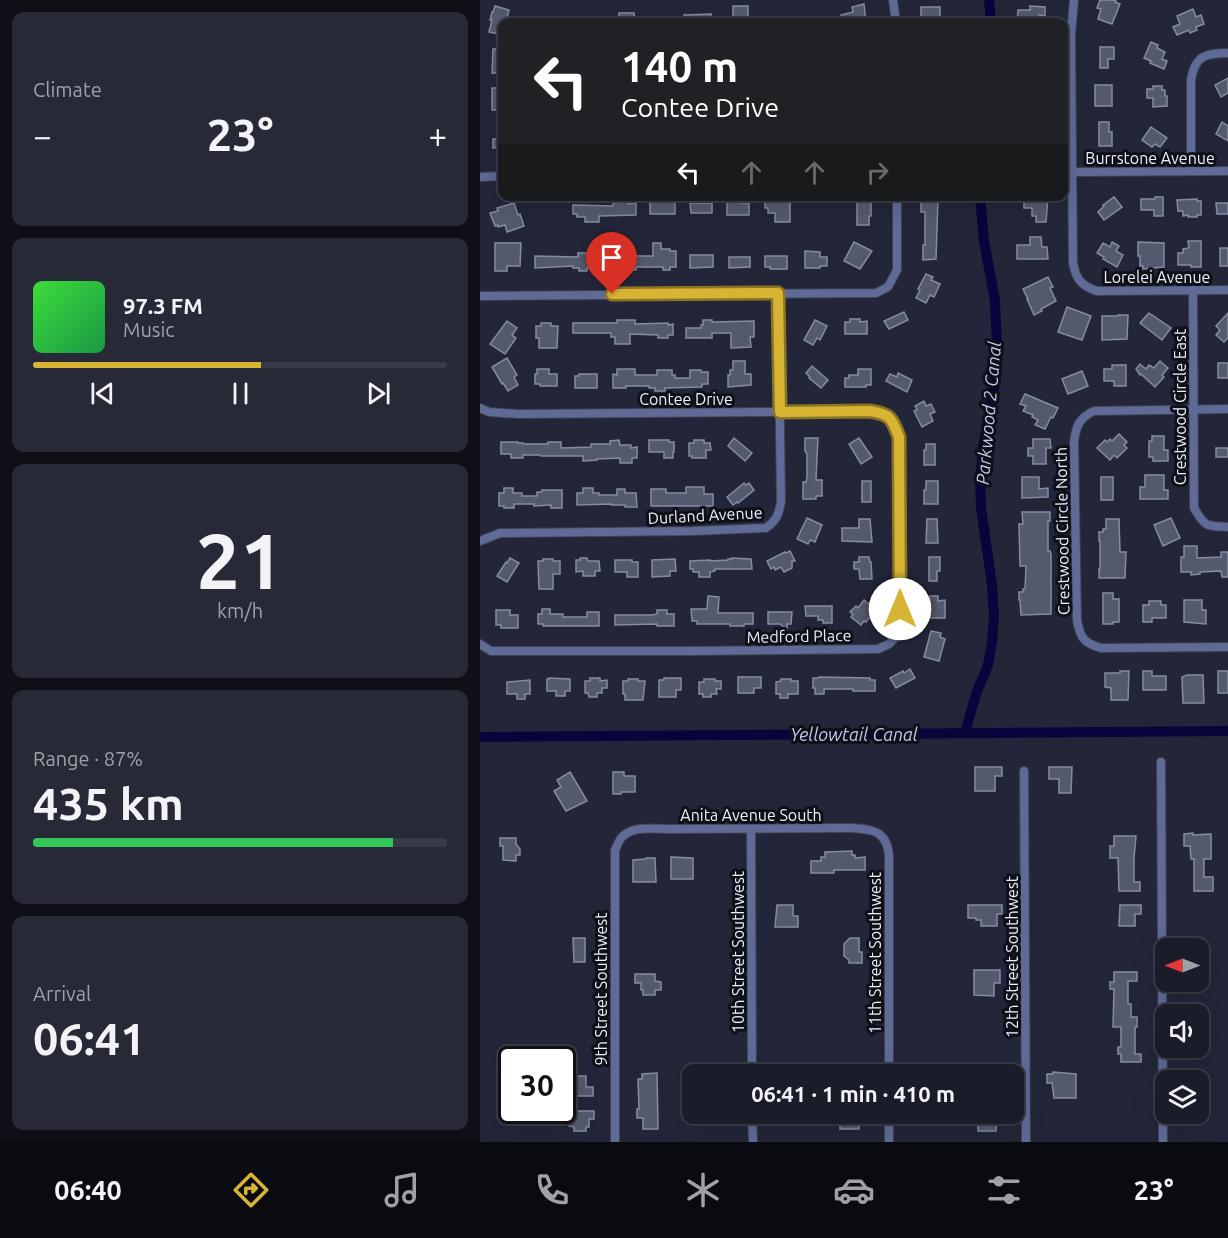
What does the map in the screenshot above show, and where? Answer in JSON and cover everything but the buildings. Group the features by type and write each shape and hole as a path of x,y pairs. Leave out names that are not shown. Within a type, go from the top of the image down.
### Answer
{"street":[{"path":"893,0 895,18"},
{"path":"1073,172 1071,35 1074,0"},
{"path":"1191,171 1193,66 1202,57 1228,52"},
{"name":"Burrstone Avenue","path":"1073,172 1228,171"},
{"name":"Lorelei Avenue","path":"1073,172 1073,263 1075,274 1086,287 1097,291 1228,290"},
{"path":"480,177 498,176"},
{"path":"480,296 876,292 888,287 897,270 897,201"},
{"name":"Crestwood Circle East","path":"1192,290 1194,508 1202,522 1211,526 1228,527"},
{"name":"Durland Avenue","path":"480,540 500,533 693,531 766,528 774,522 781,501 778,293"},
{"name":"Contee Drive","path":"480,408 489,412 518,414 870,411 883,413 892,419"},
{"path":"1193,409 1228,409"},
{"name":"Crestwood Circle North","path":"1193,409 1094,411 1084,416 1076,431 1074,442 1079,634 1088,644 1101,648 1228,647"},
{"name":"Medford Place","path":"480,644 491,651 878,649 889,644 897,636 900,625 899,437 892,419"},
{"path":"1161,762 1163,1142"},
{"name":"12th Street Southwest","path":"1024,771 1026,1142"},
{"name":"Anita Avenue South","path":"622,837 643,829 848,828 870,830 880,834"},
{"name":"10th Street Southwest","path":"751,829 752,1064"},
{"name":"11th Street Southwest","path":"880,834 888,846 889,856 889,1064"},
{"name":"9th Street Southwest","path":"615,1142 614,881 615,850 622,837"},
{"path":"752,1124 753,1142"},
{"path":"889,1124 889,1142"}],"waterway":[{"name":"Parkwood 2 Canal","path":"989,0 991,18"},
{"name":"Parkwood 2 Canal","path":"965,733 976,694 988,665 994,616 980,481 983,447 995,383 997,346 995,301 984,241 980,201"},
{"name":"Yellowtail Canal","path":"480,737 1228,731"}],"route":[{"path":"612,294 778,293 780,412 870,411 883,413 892,419 899,437 900,609"}]}
